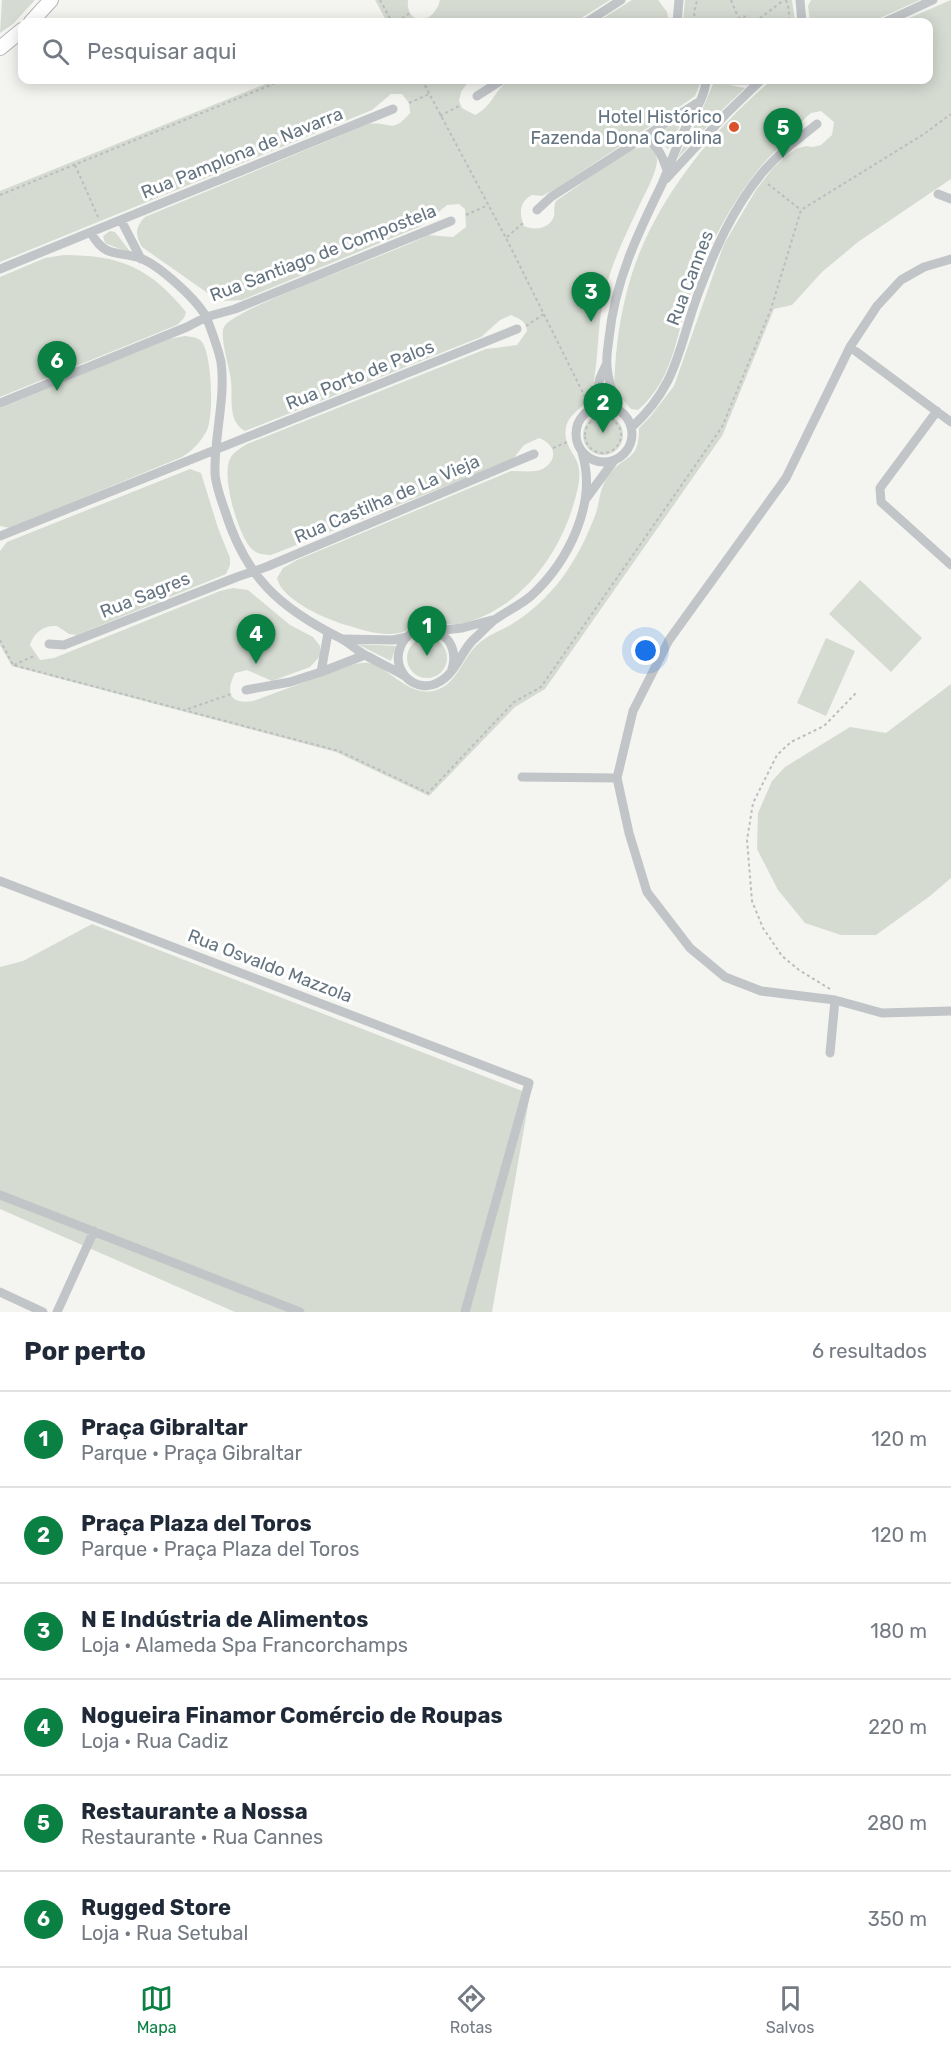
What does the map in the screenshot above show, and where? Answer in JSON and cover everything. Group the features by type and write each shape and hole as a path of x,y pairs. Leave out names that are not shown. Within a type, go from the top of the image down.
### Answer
{"street":[{"path":"35,18 51,0"},
{"path":"593,18 621,0"},
{"path":"670,0 676,18"},
{"path":"677,18 679,0"},
{"path":"894,18 933,0"},
{"path":"802,2 802,18"},
{"path":"0,48 18,33"},
{"path":"477,96 496,84"},
{"path":"618,410 611,391 606,364 611,317 626,263 641,225 706,84"},
{"path":"662,182 757,84"},
{"path":"537,210 551,197 700,101"},
{"name":"Rua Pamplona de Navarra","path":"0,269 91,233 101,224 121,220 393,109"},
{"name":"Rua Cannes","path":"632,427 645,415 668,383 680,356 697,297 713,256 735,214 762,172 817,124"},
{"path":"641,137 656,146 667,170"},
{"path":"938,194 951,200"},
{"path":"121,220 141,259"},
{"name":"Rua Santiago de Compostela","path":"0,403 187,327 206,317 235,309 451,220"},
{"path":"91,233 95,241 106,251 141,259 159,270 186,293 206,317 221,363 221,402 215,474 232,534 253,571 280,602 305,620 343,639 365,655 419,685 429,686 446,677 470,643 495,620 511,611 545,582 568,548 582,514 585,500 586,465 576,439 578,424 590,404 606,364"},
{"path":"951,259 924,267 902,279 877,306 850,347 786,478 669,640 633,711 617,778 629,833 647,892 690,948 725,977 761,991 836,1000 882,1012 951,1011"},
{"name":"Rua Porto de Palos","path":"0,536 521,328"},
{"path":"850,347 951,422"},
{"path":"582,453 596,462 613,462 629,448 633,434 627,417 618,410 590,404"},
{"path":"937,411 880,488 881,502 951,565"},
{"name":"Rua Castilha de La Vieja","path":"253,571 534,454"},
{"path":"585,500 613,462"},
{"name":"Rua Sagres","path":"49,644 64,645 253,571"},
{"path":"343,639 393,639 407,637 420,630 462,628 495,620"},
{"path":"435,631 442,634 452,646 454,662 452,669"},
{"path":"321,672 328,633"},
{"path":"403,675 398,659 399,651 407,637"},
{"path":"246,690 321,672 365,655"},
{"path":"522,777 617,778"},
{"name":"Rua Osvaldo Mazzola","path":"0,880 529,1083 465,1312"},
{"path":"830,1053 836,1000"},
{"path":"0,1195 300,1312"},
{"path":"57,1312 94,1231"},
{"path":"0,1292 43,1312"}],"path":[{"path":"380,0 390,18"},
{"path":"695,18 697,0"},
{"path":"731,0 739,17 748,18"},
{"path":"760,18 785,0 789,18"},
{"path":"403,18 410,13"},
{"path":"0,195 273,84"},
{"path":"424,84 506,238 590,404"},
{"path":"409,103 429,94"},
{"path":"440,116 460,105"},
{"path":"0,640 14,665 339,750 428,793 514,702 541,687 722,427 771,309 801,210 924,134 951,114"},
{"path":"75,165 101,224"},
{"path":"763,180 801,210"},
{"path":"466,215 488,205"},
{"path":"506,238 523,223"},
{"path":"521,328 544,314"},
{"path":"604,417 615,421 621,430 619,446 608,452 597,452 589,445 585,437 587,429 594,420 604,417"},
{"path":"553,448 567,442"},
{"path":"14,665 36,655"},
{"path":"836,1000 829,987 799,970 782,956 763,928 752,901 747,840 753,803 777,755 791,742 824,726 856,693"},
{"path":"186,710 231,694"}],"shaded area":[{"path":"2,0 35,0 13,24 0,33"},
{"path":"375,0 408,0 408,8 415,18 385,18"},
{"path":"440,0 610,0 581,18 426,18 432,15"},
{"path":"632,0 658,0 667,12 668,18 603,18"},
{"path":"685,0 792,0 794,18 683,18"},
{"path":"811,0 920,0 880,18 810,18 808,6"},
{"path":"951,0 951,179 858,242 822,272 792,305 774,309 722,436 545,689 515,707 429,796 336,752 12,666 0,645 0,551 7,542 190,469 201,473 230,558 226,574 77,635 69,634 57,626 44,628 34,636 30,645 40,660 54,658 220,591 233,588 248,590 290,625 313,637 320,646 321,655 310,667 272,681 247,670 235,673 230,691 232,696 239,701 253,701 351,665 364,663 377,666 419,691 429,692 445,686 477,645 533,609 567,571 589,530 606,479 634,452 637,447 639,428 674,386 724,244 756,190 772,169 787,155 806,146 821,145 832,135 834,122 821,111 811,113 764,162 738,197 721,226 693,286 668,368 651,397 638,410 631,409 614,390 617,342 623,307 635,264 648,234 682,177 725,124 767,84 933,84 933,18 909,18"},
{"path":"265,84 467,84 461,92 459,101 462,108 475,115 485,108 505,84 700,84 695,96 688,101 557,188 542,196 532,195 522,205 521,217 524,226 537,228 545,226 554,216 556,201 629,150 644,147 653,149 656,154 657,162 654,173 620,247 608,280 601,312 592,392 571,417 566,427 566,439 579,469 578,487 564,530 553,550 541,570 526,587 489,613 468,622 456,624 420,623 393,634 368,631 341,623 307,608 287,594 277,578 283,568 297,560 511,471 542,469 551,462 553,452 551,447 539,438 524,445 513,459 507,462 271,555 255,551 245,540 229,491 230,459 237,450 247,444 486,349 517,345 527,331 524,323 511,315 500,320 481,337 245,431 239,427 233,415 231,381 223,331 224,327 234,318 255,307 428,235 453,237 466,227 465,209 459,204 447,205 421,226 242,300 216,299 142,247 137,235 139,224 145,217 368,124 390,126 399,124 410,113 409,103 402,94 391,94 372,110 0,262 0,191"},
{"path":"713,84 745,88 677,159"},
{"path":"683,119 668,149 651,137"},
{"path":"110,231 115,232 132,254 105,243 103,236"},
{"path":"64,255 102,258 133,267 147,275 173,297 186,312 184,318 177,325 0,397 0,277 45,258"},
{"path":"185,336 202,342 210,372 211,412 207,430 196,446 182,457 10,528 0,526 0,408 169,339"},
{"path":"603,415 617,421 623,435 617,449 603,455 589,449 583,435 589,421"},
{"path":"860,580 922,638 891,672 829,614"},
{"path":"427,638 435,639 441,644 446,650 446,666 441,672 435,677 427,678 419,677 413,672 408,666 407,658 408,650 413,644 419,639"},
{"path":"826,638 855,651 826,716 797,703"},
{"path":"357,644 396,646 391,661"},
{"path":"951,684 951,878 876,935 841,935 805,923 778,890 757,849 758,813 772,781 785,767 850,727 886,733"},
{"path":"92,924 530,1094 492,1312 235,1312 0,1209 0,967 23,961"}],"place":[{"name":"Hotel Histórico Fazenda Dona Carolina","path":"734,127"},
{"name":"Restaurante a Nossa","path":"783,158"},
{"name":"N E Indústria de Alimentos","path":"591,322"},
{"name":"Rugged Store","path":"57,391"},
{"name":"Praça Plaza del Toros","path":"603,433"},
{"name":"Praça Gibraltar","path":"427,656"},
{"name":"Nogueira Finamor Comércio de Roupas","path":"256,664"}]}
